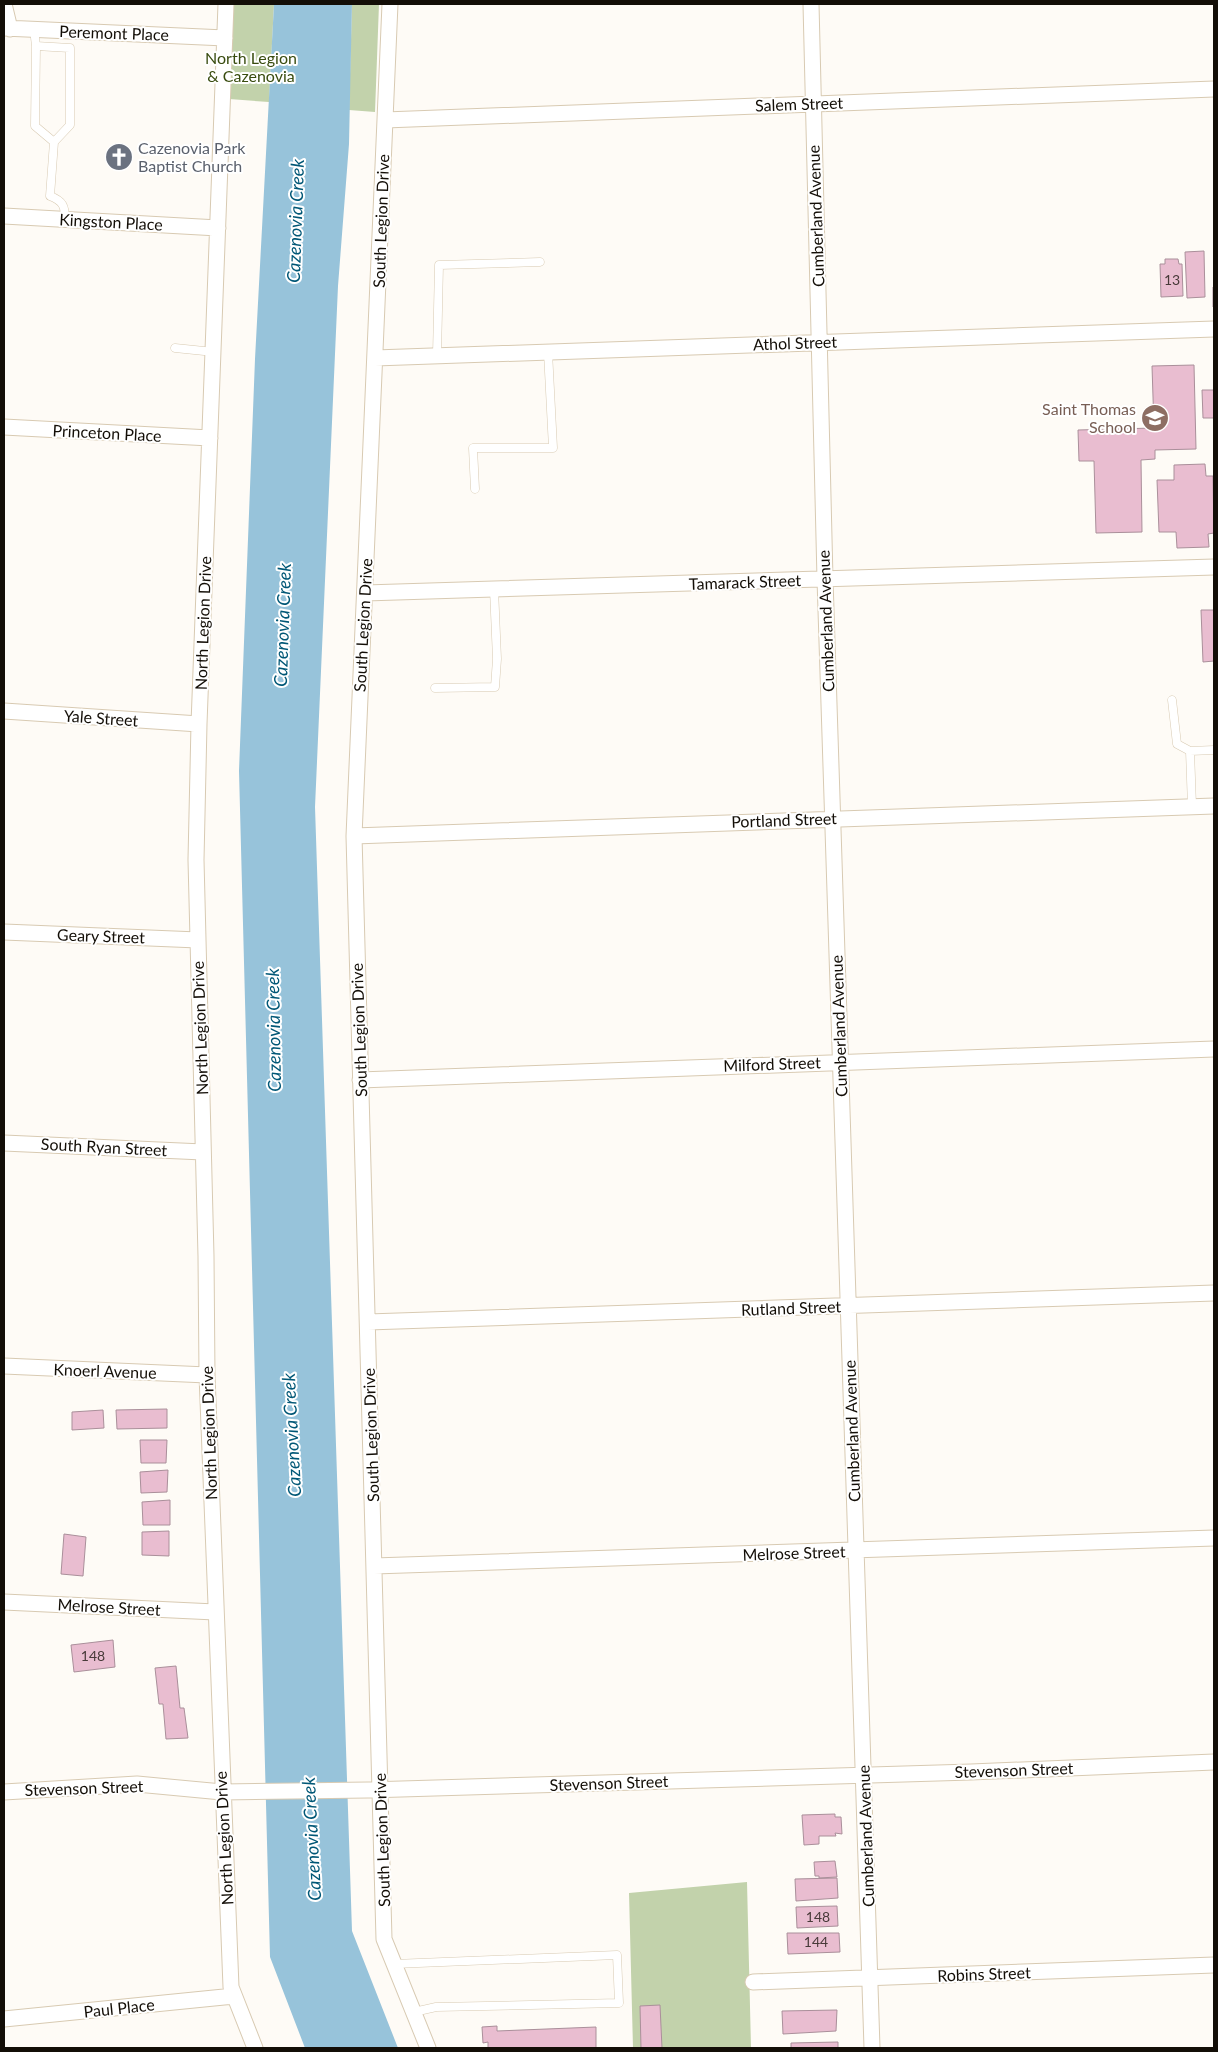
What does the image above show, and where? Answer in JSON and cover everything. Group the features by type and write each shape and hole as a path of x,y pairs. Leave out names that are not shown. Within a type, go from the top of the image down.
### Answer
{"street":[{"path":"4,4 7,28"},
{"name":"North Legion Drive","path":"226,4 199,724 196,860 204,1152 207,1375 231,1987 255,2048"},
{"name":"South Legion Drive","path":"390,4 354,836 374,1566 374,1789 384,1939 428,2048"},
{"name":"Cumberland Avenue","path":"811,4 832,819 872,2048"},
{"name":"Peremont Place","path":"7,28 225,38"},
{"name":"Salem Street","path":"385,120 1214,90"},
{"name":"Kingston Place","path":"4,216 218,228"},
{"name":"Athol Street","path":"375,358 1214,329"},
{"name":"Princeton Place","path":"4,427 210,438"},
{"name":"Tamarack Street","path":"365,593 1214,567"},
{"name":"Yale Street","path":"4,711 199,724"},
{"name":"Portland Street","path":"354,836 1214,806"},
{"name":"Geary Street","path":"4,932 198,940"},
{"name":"Milford Street","path":"360,1080 1214,1049"},
{"name":"South Ryan Street","path":"4,1143 204,1152"},
{"name":"Rutland Street","path":"368,1322 1214,1293"},
{"name":"Knoerl Avenue","path":"4,1366 207,1375"},
{"name":"Melrose Street","path":"374,1566 1214,1538"},
{"name":"Melrose Street","path":"4,1602 215,1612"},
{"name":"Stevenson Street","path":"4,1792 137,1784 222,1792 374,1789 863,1775 1214,1762"},
{"name":"Robins Street","path":"753,1982 1214,1965"},
{"name":"Paul Place","path":"4,2019 234,1996"}],"lane":[{"path":"34,30 36,46 35,126 54,142"},
{"path":"36,46 70,48 70,125 54,142 50,196 61,200 65,207 65,219"},
{"path":"436,355 439,265 540,262"},
{"path":"174,348 214,352"},
{"path":"475,489 473,448 553,448 548,352"},
{"path":"435,688 496,687 497,659 494,589"},
{"path":"1172,700 1177,744 1190,751 1214,750"},
{"path":"1190,751 1192,806"},
{"path":"394,1964 617,1955 619,2003 436,2007 414,2012"}],"green space":[{"name":"North Legion & Cazenovia","path":"234,4 274,4 269,102 229,99"},
{"path":"352,4 379,4 375,112 349,110"},
{"path":"747,1882 751,2048 633,2048 629,1893"}],"water":[{"name":"Cazenovia Creek","path":"274,4 352,4 349,144 338,286 315,807 352,1931 398,2048 305,2048 270,1957 239,771 255,359"}],"building":[{"path":"1204,251 1205,297 1187,298 1185,252"},
{"path":"1165,259 1178,259 1179,264 1182,264 1183,296 1161,297 1160,264 1165,264"},
{"path":"1214,287 1214,307 1213,307"},
{"path":"1194,365 1196,449 1155,450 1155,459 1141,460 1142,532 1096,533 1094,461 1079,461 1078,430 1154,428 1152,366"},
{"path":"1202,390 1214,390 1214,418 1203,418"},
{"path":"1205,464 1206,476 1213,476 1214,533 1208,534 1209,547 1177,548 1176,532 1159,532 1157,480 1174,480 1174,465"},
{"path":"1201,610 1214,610 1214,661 1203,662"},
{"path":"167,1409 167,1428 117,1429 116,1410"},
{"path":"103,1410 104,1428 72,1430 72,1412"},
{"path":"140,1440 167,1440 166,1463 141,1463"},
{"path":"168,1470 167,1492 141,1493 140,1472"},
{"path":"170,1500 170,1525 143,1525 142,1502"},
{"path":"169,1531 169,1556 142,1555 142,1532"},
{"path":"64,1534 86,1537 83,1576 61,1574"},
{"path":"113,1640 115,1667 74,1672 71,1645"},
{"path":"176,1666 180,1708 184,1708 188,1738 166,1739 163,1704 159,1704 155,1668"},
{"path":"835,1814 835,1817 841,1817 842,1834 835,1833 836,1836 819,1836 819,1844 804,1845 802,1815"},
{"path":"835,1861 837,1877 819,1878 819,1876 815,1876 814,1862"},
{"path":"837,1878 838,1898 796,1901 795,1879"},
{"path":"837,1906 838,1926 797,1928 796,1907"},
{"path":"787,1933 839,1933 840,1952 788,1954"},
{"path":"660,2005 662,2048 641,2048 640,2006"},
{"path":"837,2010 836,2031 783,2034 782,2011"},
{"path":"497,2026 497,2031 596,2027 596,2048 488,2048 488,2042 483,2043 482,2027"},
{"path":"838,2042 838,2048 791,2048 791,2043"}],"place":[{"name":"Cazenovia Park Baptist Church","path":"119,157"},
{"name":"Saint Thomas School","path":"1155,418"}]}
